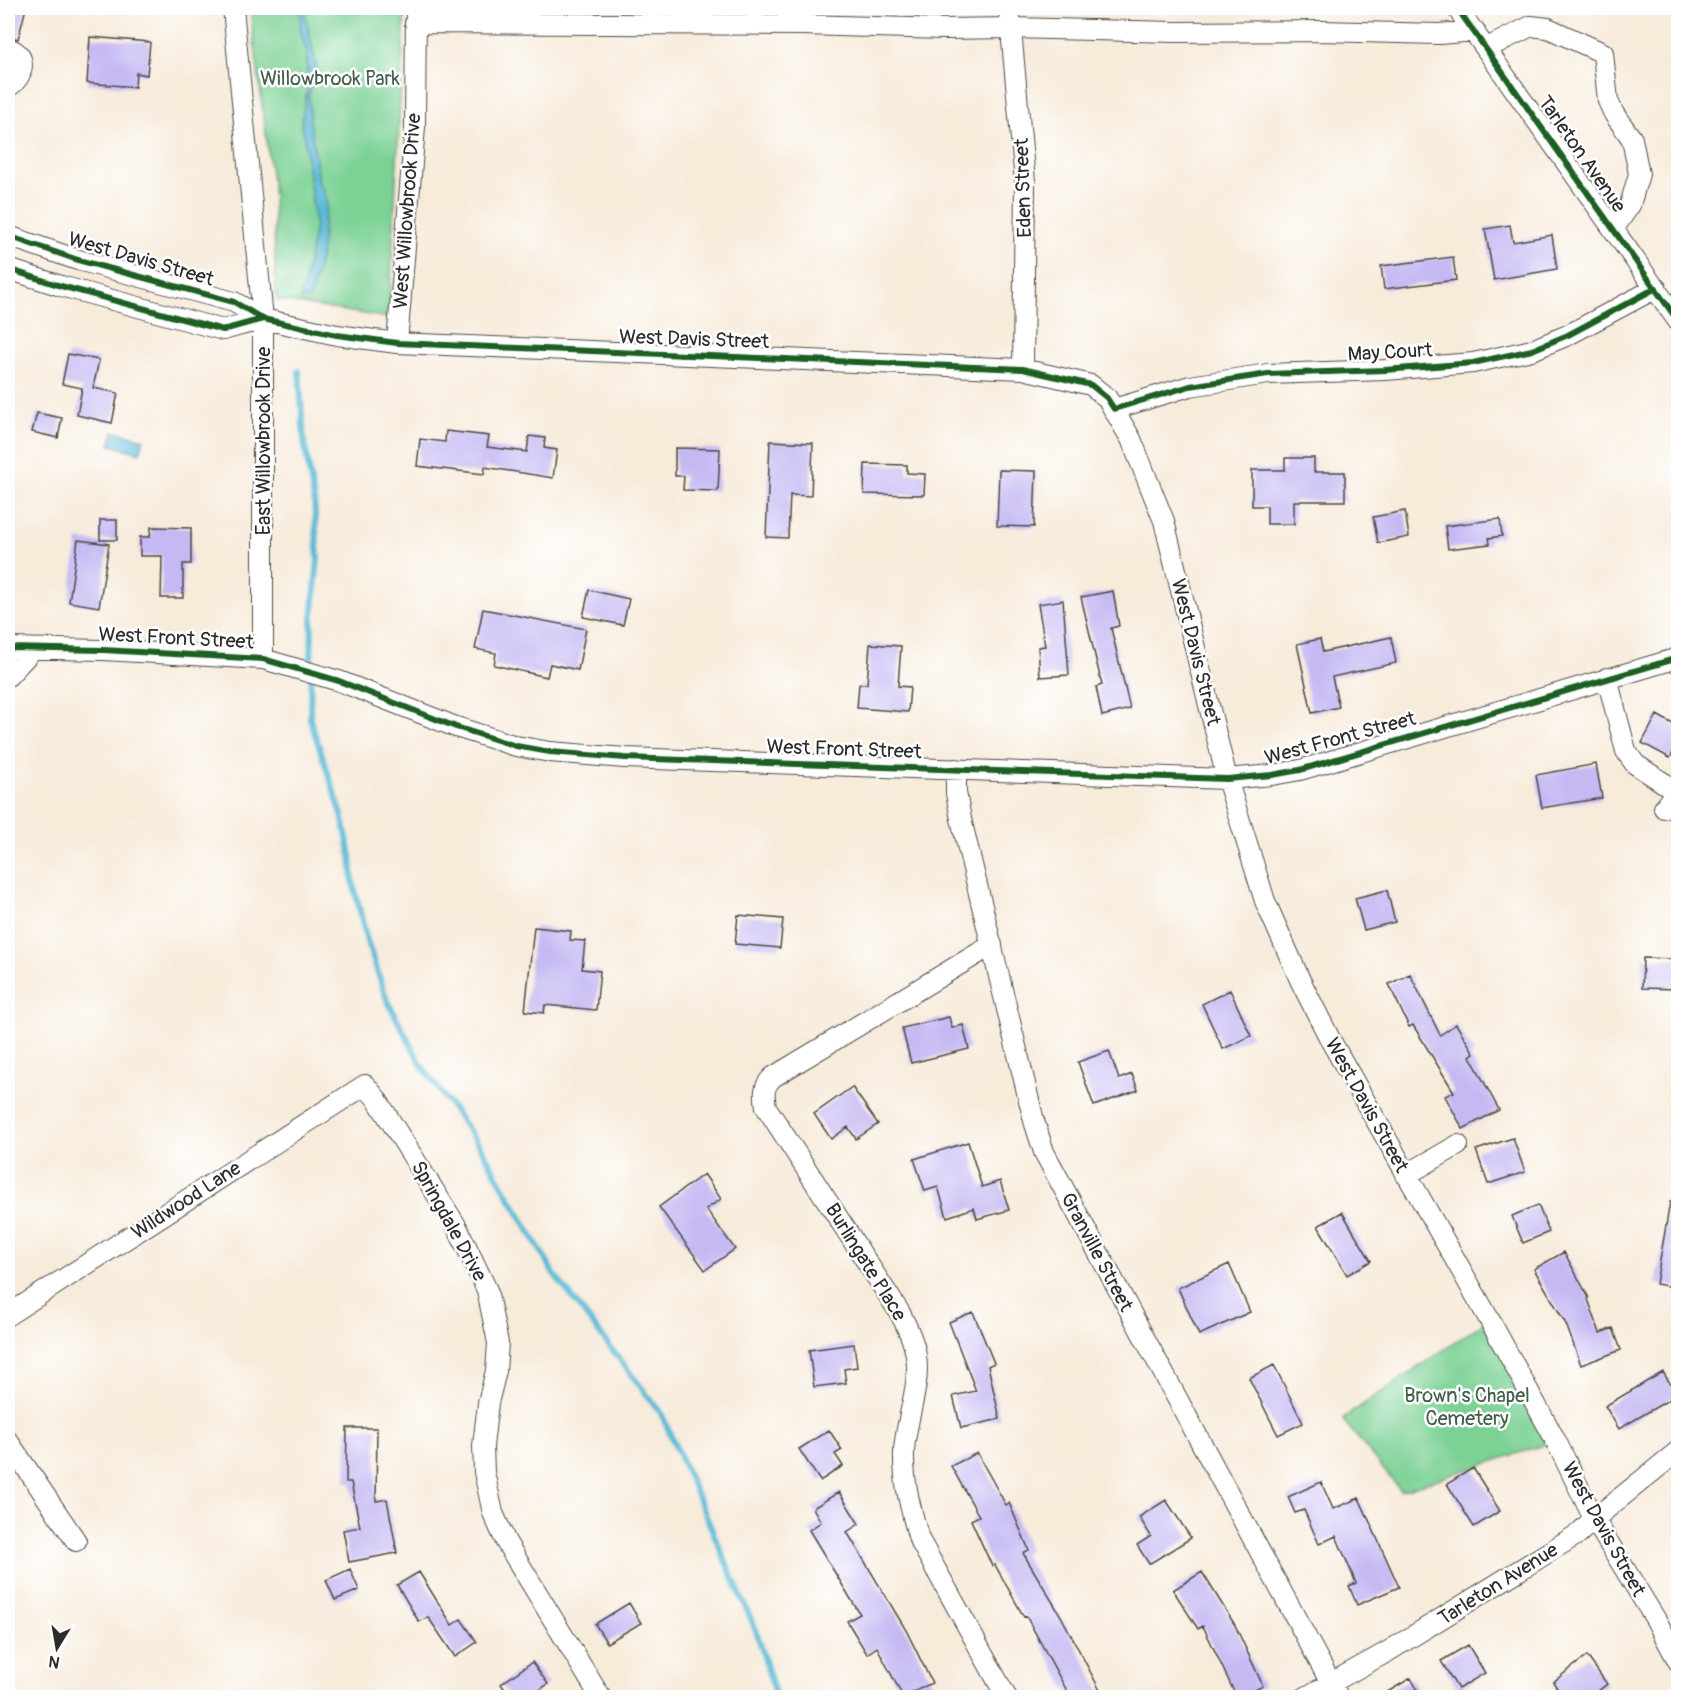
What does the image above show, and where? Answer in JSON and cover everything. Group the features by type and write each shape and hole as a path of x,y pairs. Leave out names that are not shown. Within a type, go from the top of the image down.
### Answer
{"street":[{"name":"East Willowbrook Drive","path":"233,8 263,320 263,659"},
{"name":"Eden Street","path":"1009,8 1025,182 1023,369"},
{"name":"Tarleton Avenue","path":"1457,8 1678,321"},
{"path":"416,15 945,29 1439,34 1475,31"},
{"name":"West Willowbrook Drive","path":"397,343 415,127 416,15"},
{"path":"1487,48 1531,26 1548,28 1603,53 1608,101 1614,114 1632,139 1639,174 1630,205 1614,228"},
{"path":"8,48 13,49 20,57 22,66 19,79 8,87"},
{"name":"West Davis Street","path":"8,236 78,260 234,303 263,320 338,335 397,343 1023,369 1091,385 1107,398 1131,439 1164,521 1227,779 1265,901 1301,982 1332,1043 1545,1421 1594,1519 1656,1620 1678,1661"},
{"name":"West Davis Street","path":"8,269 61,286 224,330 263,320"},
{"name":"May Court","path":"1114,409 1190,386 1268,374 1385,370 1473,363 1532,350 1568,335 1656,288"},
{"name":"West Front Street","path":"8,648 103,650 263,659 339,681 491,739 550,752 625,758 1227,779 1300,770 1678,658"},
{"path":"8,676 33,649"},
{"path":"1607,678 1626,751 1635,764 1677,790 1664,808"},
{"name":"Granville Street","path":"956,769 956,793 961,819 1034,1121 1044,1152 1334,1690"},
{"name":"Burlingate Place","path":"992,945 773,1077 766,1083 764,1094 766,1107 900,1313 911,1338 916,1357 915,1377 904,1451 905,1483 911,1513 919,1539 1006,1698"},
{"name":"Wildwood Lane","path":"8,1315 365,1085"},
{"name":"Springdale Drive","path":"365,1085 376,1098 457,1227 488,1290 498,1343 496,1371 488,1403 483,1446 484,1472 493,1514 506,1542 601,1698"},
{"path":"1406,1174 1458,1145"},
{"path":"8,1441 76,1541"},
{"name":"Tarleton Avenue","path":"1305,1698 1334,1690 1387,1652 1578,1534 1678,1451"}],"green space":[{"name":"Willowbrook Park","path":"250,8 405,8 389,318 276,300 273,192"},
{"name":"Brown's Chapel Cemetery","path":"1489,1319 1556,1441 1401,1491 1342,1419"}],"water":[{"path":"295,8 304,8 317,70 309,95 310,120 319,182 324,191 327,206 320,260 310,299 300,299 315,225 301,125 307,90 307,53 300,29 301,16"},
{"path":"114,431 144,439 140,453 110,445"}],"building":[{"path":"8,8 26,8 18,39 8,36"},
{"path":"90,37 150,42 147,75 136,73 135,87 87,83"},
{"path":"1510,225 1513,242 1552,235 1557,269 1494,280 1485,229"},
{"path":"1453,257 1456,280 1384,289 1381,266"},
{"path":"68,354 99,360 93,388 118,393 112,423 77,415 82,388 62,384"},
{"path":"37,413 62,418 58,438 32,432"},
{"path":"446,431 489,436 487,447 527,452 529,436 545,438 544,448 557,450 553,478 485,467 484,474 417,466 420,439 445,442"},
{"path":"770,441 813,443 811,496 790,495 788,538 766,537"},
{"path":"675,448 720,449 718,491 683,490 684,476 675,476"},
{"path":"1285,458 1314,458 1314,472 1345,472 1345,501 1294,501 1294,524 1267,524 1267,506 1252,506 1252,470 1285,470"},
{"path":"865,464 907,465 907,473 925,474 924,495 864,494"},
{"path":"999,470 1036,471 1034,527 997,526"},
{"path":"1405,511 1409,537 1378,543 1373,517"},
{"path":"1500,519 1502,536 1489,538 1490,544 1448,549 1445,526"},
{"path":"100,520 117,520 117,540 100,540"},
{"path":"151,527 191,528 191,564 183,564 183,598 161,598 162,556 140,556 140,537 150,537"},
{"path":"78,540 109,544 99,607 69,602"},
{"path":"589,590 629,599 623,625 583,617"},
{"path":"1113,591 1119,626 1111,628 1130,709 1102,716 1096,687 1102,685 1081,597"},
{"path":"1063,600 1069,675 1040,677 1038,647 1045,646 1038,604"},
{"path":"483,609 586,629 578,670 550,664 547,677 494,665 496,653 475,649"},
{"path":"1391,637 1396,663 1332,677 1339,707 1312,713 1297,644 1320,639 1323,652"},
{"path":"870,644 901,646 898,686 910,687 908,712 857,708 859,684 867,684"},
{"path":"1657,715 1678,727 1678,743 1670,758 1642,743"},
{"path":"1596,764 1602,798 1542,808 1536,775"},
{"path":"1387,890 1395,922 1364,930 1355,898"},
{"path":"738,915 783,919 780,948 735,944"},
{"path":"534,927 571,931 570,940 585,941 582,969 600,971 596,1010 545,1005 544,1013 525,1011"},
{"path":"1643,958 1678,959 1678,989 1642,988"},
{"path":"1410,974 1440,1035 1456,1024 1474,1053 1470,1056 1499,1110 1463,1129 1445,1096 1454,1092 1413,1025 1409,1027 1389,984"},
{"path":"1230,990 1251,1036 1223,1049 1202,1004"},
{"path":"949,1017 952,1028 963,1025 969,1049 911,1063 902,1028"},
{"path":"1109,1051 1119,1079 1132,1074 1138,1090 1094,1106 1078,1062"},
{"path":"852,1087 878,1124 856,1139 848,1127 831,1139 814,1114"},
{"path":"1513,1138 1525,1172 1488,1184 1476,1150"},
{"path":"968,1142 982,1187 1000,1181 1009,1210 977,1219 974,1208 947,1217 938,1187 925,1191 914,1159"},
{"path":"704,1174 721,1199 706,1209 735,1249 705,1270 659,1207"},
{"path":"1670,1202 1678,1203 1678,1288 1656,1284"},
{"path":"1538,1205 1549,1232 1523,1243 1512,1216"},
{"path":"1342,1212 1371,1261 1347,1275 1318,1226"},
{"path":"1564,1252 1589,1298 1600,1333 1613,1328 1621,1350 1581,1365 1566,1324 1534,1269"},
{"path":"1229,1264 1250,1312 1199,1335 1178,1288"},
{"path":"973,1312 994,1363 988,1366 1000,1419 961,1428 953,1396 976,1391 949,1322"},
{"path":"854,1344 857,1367 844,1369 846,1383 814,1387 809,1350"},
{"path":"1274,1365 1303,1423 1278,1435 1249,1378"},
{"path":"1663,1372 1677,1395 1619,1429 1605,1406"},
{"path":"347,1428 377,1428 376,1501 387,1499 397,1553 349,1562 343,1530 360,1527 351,1482 346,1482"},
{"path":"829,1430 842,1450 835,1454 843,1466 820,1481 799,1449"},
{"path":"977,1453 1006,1505 1009,1503 1029,1550 1023,1553 1061,1616 1104,1698 1071,1698 1026,1616 1024,1617 995,1565 992,1566 971,1520 979,1516 951,1466"},
{"path":"1473,1468 1500,1511 1474,1527 1447,1484"},
{"path":"1321,1482 1333,1509 1359,1498 1399,1587 1357,1605 1349,1586 1356,1583 1336,1536 1319,1544 1304,1510 1295,1513 1288,1497"},
{"path":"839,1492 859,1524 847,1532 906,1630 932,1683 903,1697 877,1647 867,1654 847,1621 860,1614 809,1530 821,1522 813,1508"},
{"path":"1166,1500 1191,1538 1149,1564 1137,1545 1151,1536 1139,1517"},
{"path":"350,1569 359,1590 335,1600 326,1580"},
{"path":"419,1572 452,1625 461,1619 477,1642 455,1657 428,1617 419,1622 397,1585"},
{"path":"1202,1572 1235,1625 1263,1686 1239,1698 1203,1626 1198,1629 1173,1590"},
{"path":"629,1603 641,1623 607,1643 595,1624"},
{"path":"1468,1645 1485,1673 1458,1689 1441,1661"},
{"path":"1587,1656 1607,1684 1589,1698 1564,1698 1553,1682"},
{"path":"532,1662 548,1684 528,1698 511,1698 501,1684"},
{"path":"1411,1678 1422,1698 1377,1698"}],"waterway":[{"path":"299,371 304,440 314,500 318,559 312,620 310,719 342,815 351,856 353,882 367,941 387,1000 422,1066 480,1146 554,1274 661,1413 757,1633 776,1698"}],"cycle path":[{"path":"1457,8 1678,321"},
{"path":"8,236 78,260 234,302 263,319 337,335 397,343 1023,369 1091,385 1107,398 1114,409 1190,386 1268,374 1385,370 1473,363 1532,350 1568,335 1656,288"},
{"path":"8,269 61,286 223,330 263,319"},
{"path":"8,648 103,650 263,659 339,681 456,727 516,746 550,752 625,758 1227,779 1300,770 1678,658"}]}
